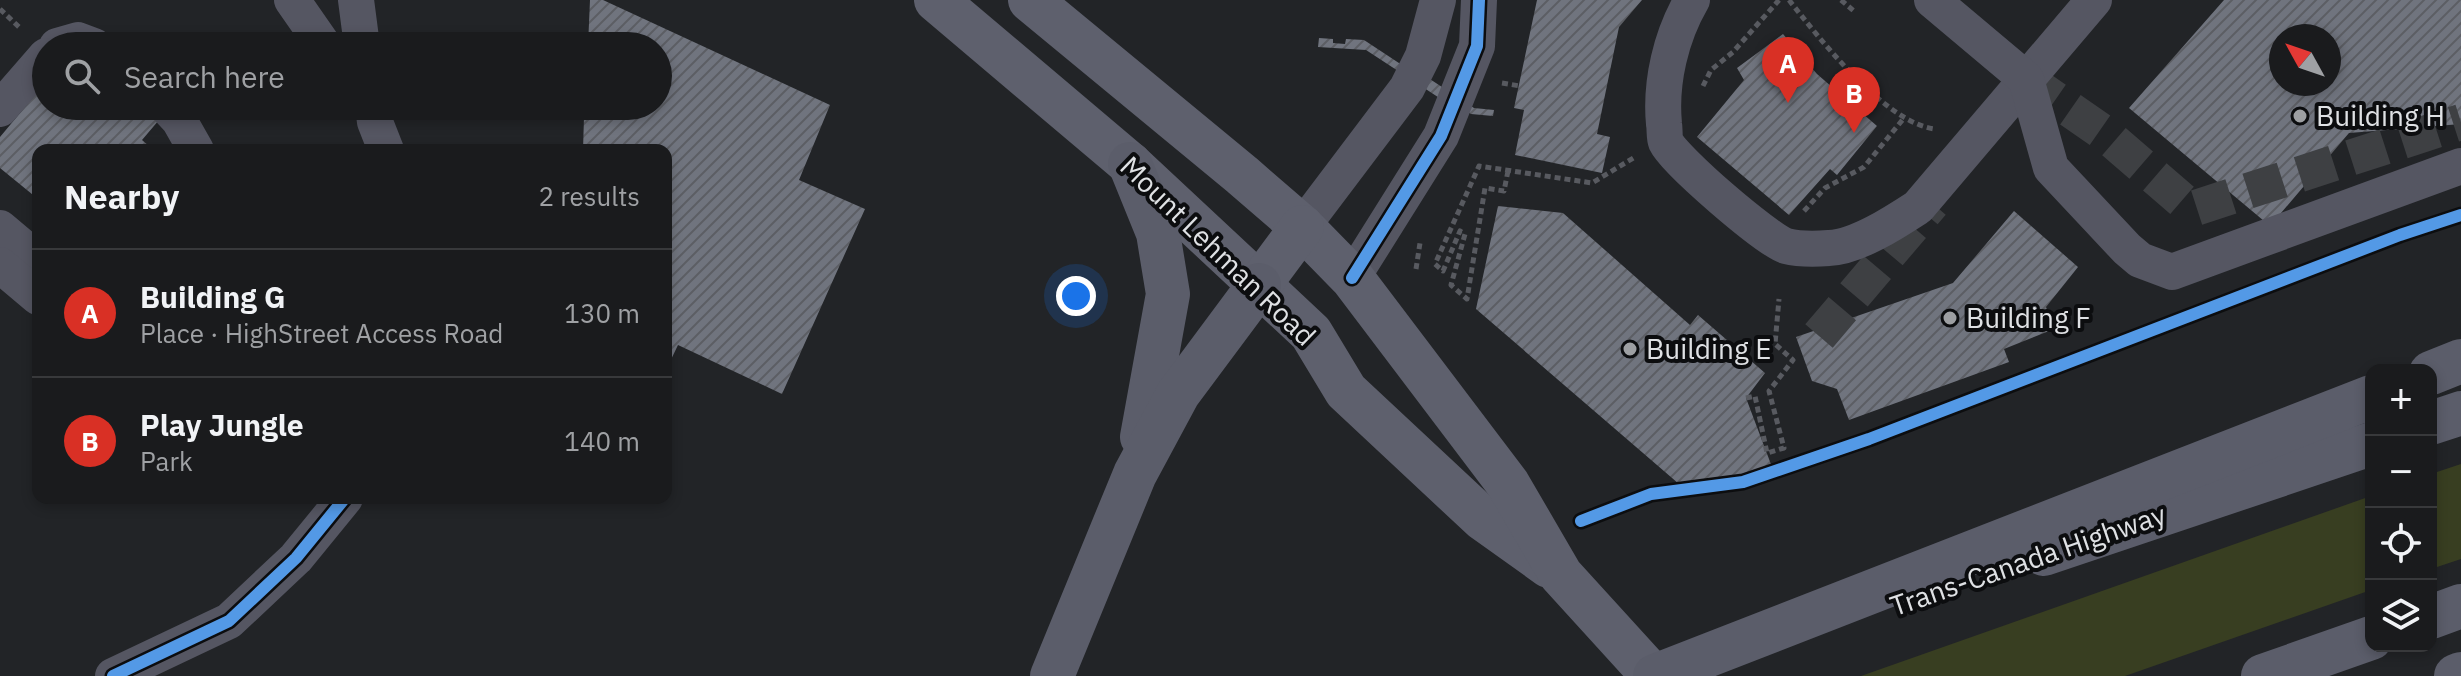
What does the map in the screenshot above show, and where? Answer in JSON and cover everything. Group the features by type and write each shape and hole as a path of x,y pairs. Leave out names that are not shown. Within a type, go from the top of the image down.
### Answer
{"highway":[{"path":"1130,164 1158,233 1168,294 1135,474"},
{"path":"1052,676 1135,474 1178,394 1259,285"},
{"path":"2437,371 2461,361"},
{"path":"1654,676 2365,399"},
{"path":"2437,421 2461,413"},
{"name":"Trans-Canada Highway","path":"1685,676 2365,446"},
{"path":"2437,615 2461,606"},
{"path":"2263,676 2365,640"}],"main road":[{"name":"Mount Lehman Road","path":"936,0 1130,164 1311,333 1346,391 1482,518 1561,575 1654,676"},
{"name":"Mount Lehman Road","path":"1030,0 1302,227 1352,278 1508,484 1561,575"},
{"path":"1259,285 1302,227"},
{"path":"1311,333 1352,278"}],"street":[{"path":"292,0 314,32"},
{"path":"356,0 360,32"},
{"path":"1302,227 1407,88 1423,56 1438,0"},
{"path":"1352,278 1441,136 1477,46 1479,0"},
{"path":"1692,0 1675,35 1666,72 1662,109 1666,142 1694,174 1763,234 1787,246 1832,248 1880,231 1918,207 2094,0"},
{"path":"1932,0 2026,79 2051,168 2127,249 2140,260 2172,272 2461,166"},
{"path":"0,109 32,72"},
{"path":"179,120 193,144"},
{"path":"0,228 32,255"},
{"path":"0,265 32,292"},
{"path":"113,676 229,621 296,558 340,504"}],"path":[{"path":"1699,93 1711,70 1733,52 1779,0"},
{"path":"1789,0 1838,62 1904,118 1930,129 1982,130"},
{"path":"1841,0 1855,12"},
{"path":"1496,82 1520,86"},
{"path":"1799,216 1825,188 1864,167 1904,118"},
{"path":"1508,171 1504,191 1485,188 1467,299 1451,285 1465,234 1460,231 1443,271 1435,264 1479,166 1592,183 1641,154"},
{"path":"1746,398 1755,396 1767,453 1784,448 1769,391 1793,360 1775,344 1779,299"}],"green space":[{"path":"2461,464 2461,559 2437,567 2437,508 2437,472"},
{"path":"2365,498 2365,592 2125,676 1861,676"}],"building":[{"path":"590,0 603,0 830,105 799,180 865,209 782,394 678,345 672,358 672,144 583,144 584,120 672,120 672,32 589,32"},
{"path":"1537,0 1642,0 1619,27 1597,134 1610,137 1602,173 1515,155 1524,110 1514,108"},
{"name":"Building H","path":"2224,0 2461,0 2461,124 2349,133 2270,226 2129,108"},
{"path":"1783,34 1817,74 1877,126 1837,175 1830,169 1789,215 1697,137 1744,80 1737,68"},
{"path":"1319,38 1345,44 1346,39 1364,40 1474,108 1494,110 1493,116 1471,114 1446,97 1444,101 1366,50 1318,47"},
{"path":"32,99 32,120 159,120 142,140 147,144 32,144 32,194 0,168 0,137"},
{"name":"Building E","path":"1498,206 1563,213 1690,325 1698,315 1765,373 1746,398 1772,467 1740,477 1679,484 1476,309"},
{"name":"Building F","path":"2014,211 2078,267 2046,307 2054,329 2004,349 2009,362 1849,420 1837,389 1812,381 1796,337 1953,283"}],"tunnel":[{"path":"2026,79 2104,133 2192,209 2461,122"},
{"path":"1819,336 1932,203"}],"cycle path":[{"path":"1352,278 1441,136 1477,46 1479,0"},
{"path":"1581,521 1651,494 1743,482 1869,439 2400,235 2461,215"},
{"path":"113,676 229,621 296,558 340,504"}],"place":[{"name":"Building G","path":"1788,103"},
{"name":"Building H","path":"2300,116"},
{"name":"Play Jungle","path":"1854,133"},
{"name":"Building F","path":"1950,318"},
{"name":"Building E","path":"1630,349"}]}
